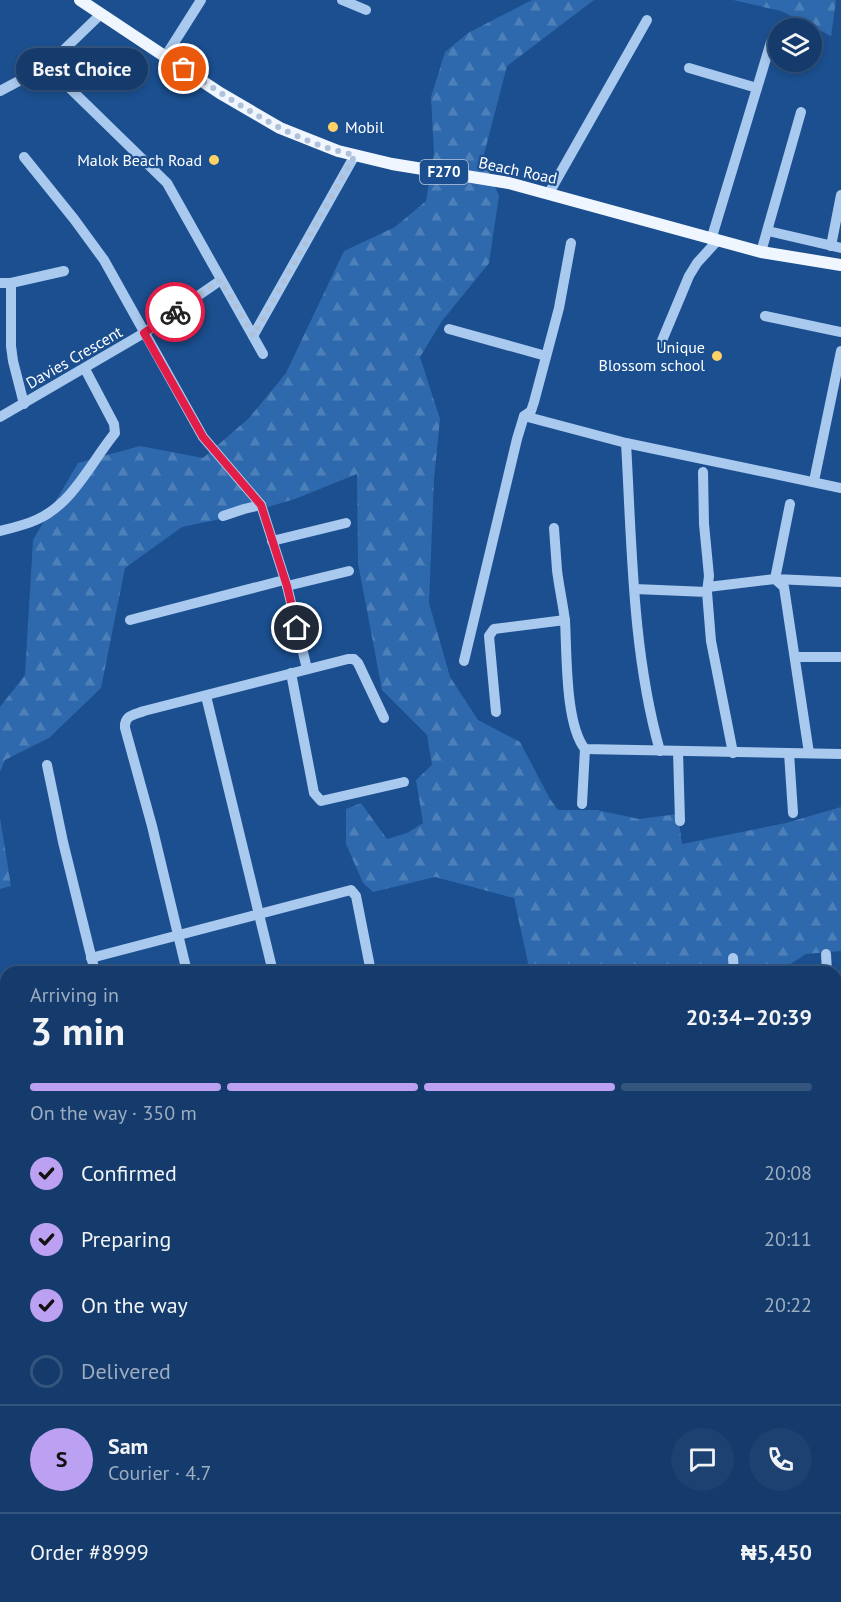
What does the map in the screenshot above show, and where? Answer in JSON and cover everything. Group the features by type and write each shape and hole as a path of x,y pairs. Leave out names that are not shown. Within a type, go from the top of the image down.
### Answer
{"main road":[{"name":"Beach Road","path":"80,0 165,57 280,128 306,139 392,164 509,183 714,241 841,266"}],"street":[{"path":"165,57 201,0"},
{"path":"342,0 366,10"},
{"path":"0,91 47,66 100,15"},
{"path":"549,193 647,20"},
{"path":"661,343 689,276 714,241 768,52"},
{"path":"47,66 167,183 263,354"},
{"path":"688,68 757,88"},
{"path":"761,252 801,112"},
{"path":"253,336 355,155"},
{"path":"24,157 90,239 203,437 261,505 285,583 307,669"},
{"path":"768,231 836,247 841,195"},
{"path":"464,662 517,439 524,416 531,411 559,308 571,243"},
{"path":"24,404 13,362 6,283 64,271"},
{"name":"Davies Crescent","path":"0,417 144,333 221,280"},
{"path":"765,316 841,332"},
{"path":"449,329 546,356"},
{"path":"814,481 841,351"},
{"path":"0,531 37,520 61,504 115,434 114,424 85,369"},
{"path":"524,416 626,443 841,488"},
{"path":"626,443 642,669 650,716 660,751"},
{"path":"703,472 707,590 713,649 733,753"},
{"path":"775,579 790,504"},
{"path":"223,516 244,508 261,505"},
{"path":"272,541 346,523"},
{"path":"554,528 557,570 565,620 566,667 575,727 579,741 585,749 582,804"},
{"path":"130,620 285,583 349,571"},
{"path":"635,589 707,590 775,579 841,582"},
{"path":"775,579 784,586 809,753"},
{"path":"496,712 490,632 494,629 565,620"},
{"path":"795,657 841,657"},
{"path":"185,966 125,721 129,716 291,673 354,659 384,718"},
{"path":"291,673 314,793 321,801 404,782"},
{"path":"206,696 271,966"},
{"path":"585,749 841,754"},
{"path":"678,752 680,820"},
{"path":"789,753 794,813"},
{"path":"47,765 63,842 94,966"},
{"path":"92,958 348,890 352,891 356,897 370,966"},
{"path":"826,954 827,966"},
{"path":"733,958 734,966"}],"green space":[{"path":"532,0 594,0 507,66 483,158 499,196 489,263 442,321 420,357 440,419 434,479 429,603 450,677 478,720 520,742 558,810 597,810 639,819 678,814 682,844 786,823 841,807 841,951 806,954 787,966 529,966 514,898 435,877 373,892 363,883 346,844 346,809 361,803 387,839 407,833 423,823 416,780 432,765 427,735 382,690 358,563 357,474 295,499 240,515 182,527 125,568 101,688 49,738 5,760 0,772 0,707 25,675 33,540 78,463 140,446 203,458 249,418 286,373 344,251 395,227 426,201 434,154 431,97 445,52 468,33"},
{"path":"733,0 836,0 831,36 822,32 822,18 795,18 781,11"},
{"path":"0,818 11,886 0,889"}],"way so far":[{"path":"175,312 221,280 253,336 355,155 280,128 184,69"}],"place":[{"name":"Best Choice","path":"184,69"},
{"name":"Mobil","path":"333,127"},
{"name":"Malok Beach Road","path":"214,160"},
{"name":"Unique Blossom school","path":"717,356"}],"route":[{"path":"175,312 144,333 203,437 261,505 287,586 297,628"}]}
